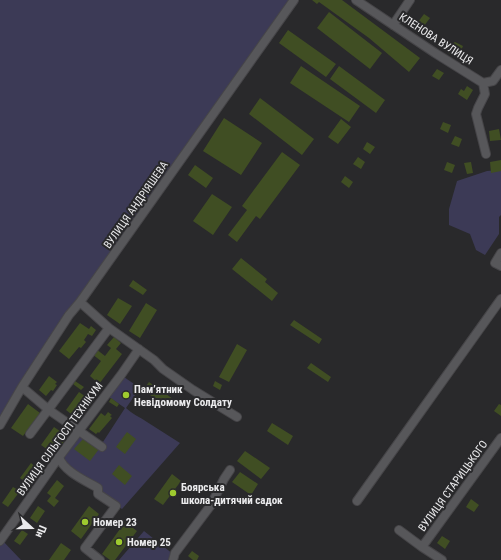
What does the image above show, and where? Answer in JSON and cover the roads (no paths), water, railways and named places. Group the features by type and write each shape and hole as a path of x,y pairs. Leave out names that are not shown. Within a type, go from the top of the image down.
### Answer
{"street":[{"name":"ВУЛИЦЯ АНДРІЯШЕВА","path":"0,425 22,387 69,315 80,302 294,0"},
{"name":"КЛЕНОВА ВУЛИЦЯ","path":"356,0 483,83"},
{"path":"393,24 410,0"},
{"path":"486,154 476,114 485,94 483,83 493,81 501,70"},
{"path":"501,252 495,263 501,266"},
{"path":"357,501 501,299"},
{"path":"80,302 109,328 154,360 163,369 193,390 237,417"},
{"path":"30,434 109,328"},
{"name":"ВУЛИЦЯ СІЛЬГОСП ТЕХНІКУМ","path":"0,542 59,457 139,350"},
{"path":"22,387 48,410 102,447"},
{"name":"ВУЛИЦЯ СТАРИЦЬКОГО","path":"422,548 501,438"},
{"path":"59,457 68,470 98,488 98,494 116,506 84,548 100,560"},
{"path":"173,560 175,553 211,505 230,470"},
{"path":"399,530 422,548 442,560"}],"place":[{"name":"Пам’ятник Невідомому Солдату","path":"126,395"},
{"name":"Боярська школа-дитячий садок","path":"173,493"},
{"name":"Номер 23","path":"85,522"},
{"name":"Номер 25","path":"119,542"}]}
